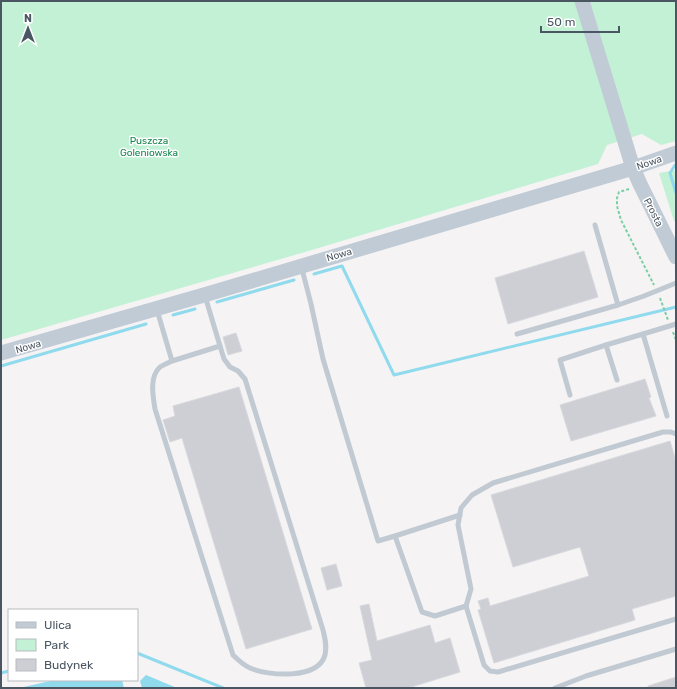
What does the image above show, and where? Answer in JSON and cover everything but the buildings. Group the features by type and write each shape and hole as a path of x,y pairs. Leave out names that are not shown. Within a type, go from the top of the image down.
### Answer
{"street":[{"name":"Prosta","path":"582,1 633,168 676,256"},
{"name":"Nowa","path":"1,353 204,295 633,168 676,153"}],"lane":[{"path":"595,226 618,305"},
{"path":"301,266 311,304 322,359 378,541 460,515"},
{"path":"517,334 618,305 676,283"},
{"path":"204,295 220,346 224,359 230,367 238,371 245,379 324,630 326,644 321,662 313,669 298,673 272,674 250,668 241,663 232,655 156,409 153,386 154,378 160,368 172,361 220,346"},
{"path":"156,309 172,361"},
{"path":"570,395 560,360 673,325"},
{"path":"643,334 667,416"},
{"path":"606,345 617,380"},
{"path":"676,434 671,432 663,432 493,483 472,496 461,508 458,525 471,589 466,606 484,665 490,671 498,672 676,619"},
{"path":"394,536 422,612 434,616 466,606"},
{"path":"555,688 586,676 676,649"}],"path":[{"path":"633,187 619,192 617,206 621,220 673,325 676,340"}],"green space":[{"name":"Puszcza Goleniowska","path":"1,1 676,1 676,141 661,145 642,134 607,145 598,164 305,252 1,340"},
{"path":"676,170 676,221 674,221 659,173"}],"water":[{"path":"146,675 177,688 142,688 140,681"},
{"path":"50,681 122,681 124,688 19,688"}],"waterway":[{"path":"676,165 670,173 676,193"},
{"path":"314,274 342,266 394,375 676,307"},
{"path":"217,302 294,280"},
{"path":"173,315 195,309"},
{"path":"1,366 146,324"},
{"path":"138,653 223,688"},
{"path":"1,673 8,671"}]}
